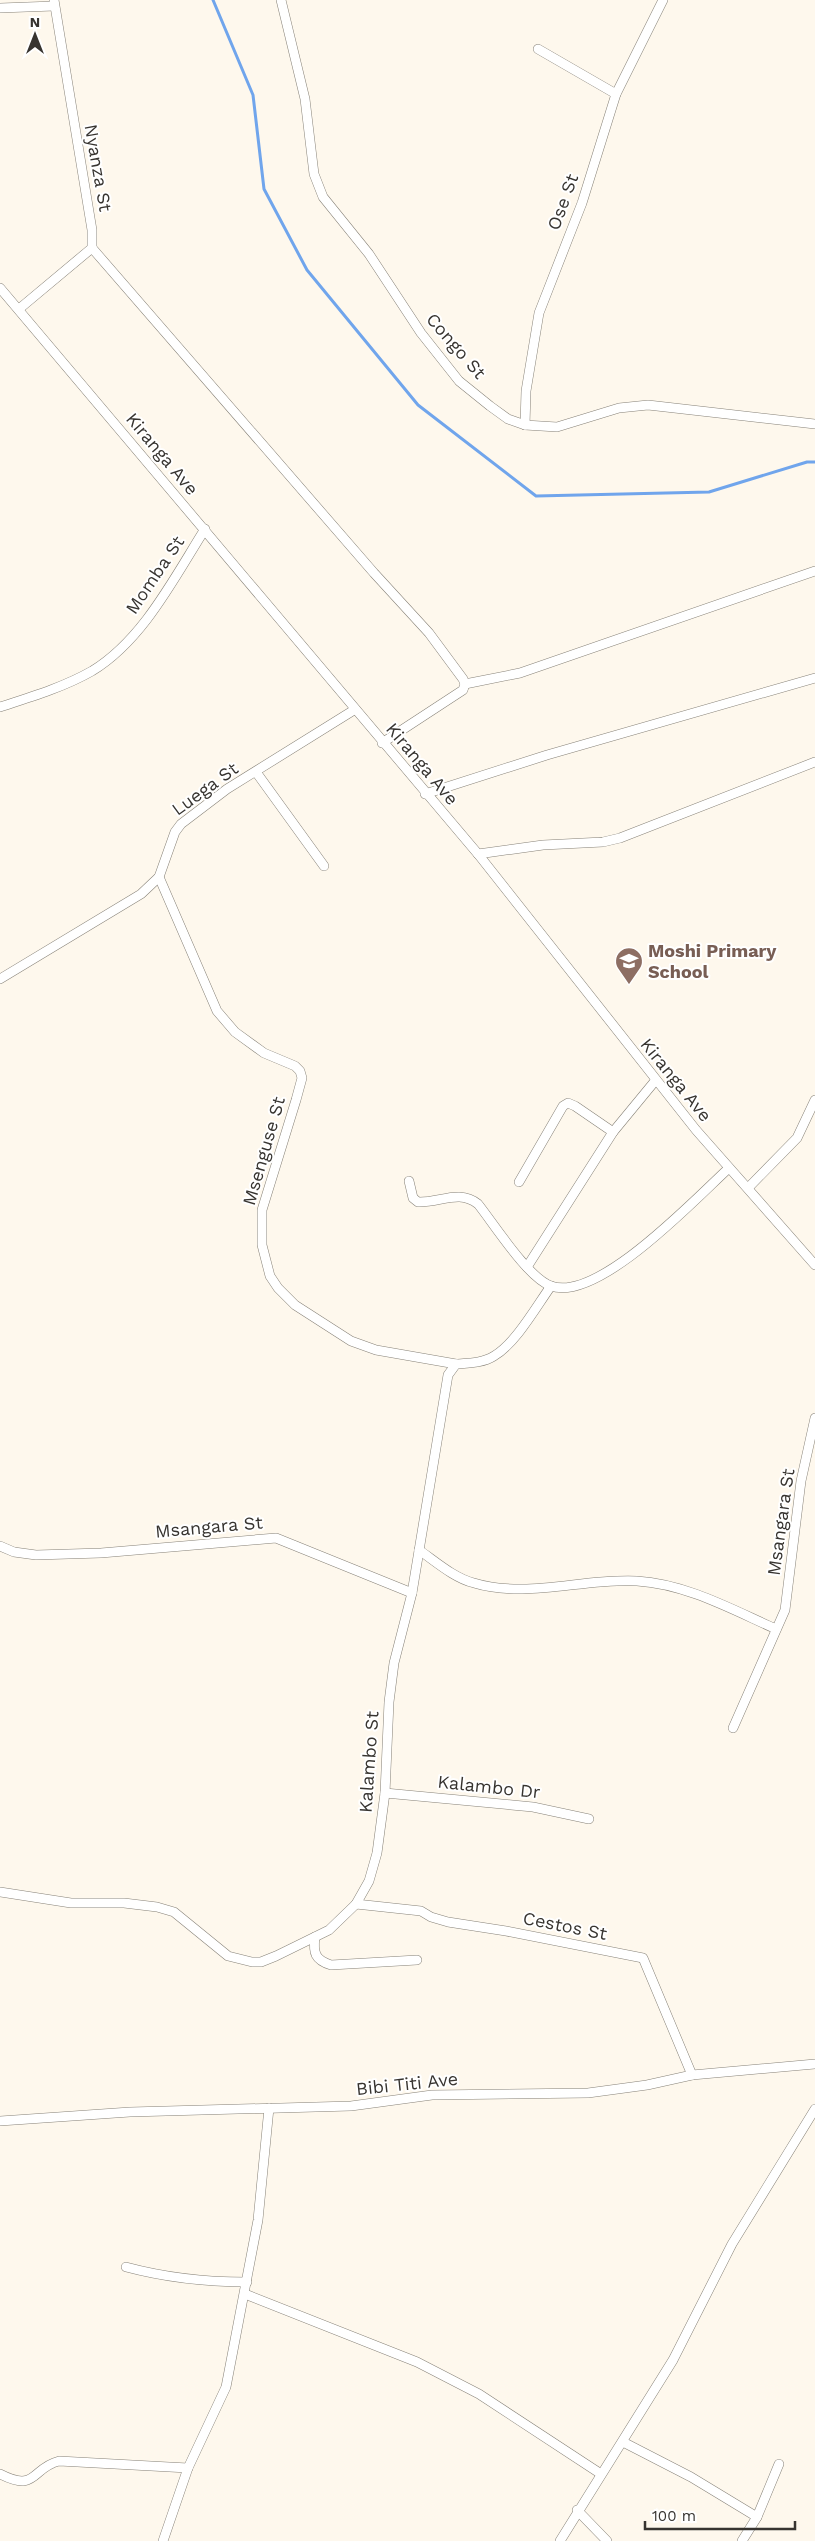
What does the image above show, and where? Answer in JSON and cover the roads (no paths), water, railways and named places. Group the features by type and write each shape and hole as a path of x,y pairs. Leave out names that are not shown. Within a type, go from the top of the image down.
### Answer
{"street":[{"name":"Congo St","path":"281,0 305,99 314,174 323,197 369,254 402,307 460,381 508,419 525,425 556,427 619,408 648,405 815,424"},
{"name":"Ose St","path":"525,425 526,391 539,313 582,203 616,94 663,0"},
{"path":"0,8 54,3"},
{"name":"Nyanza St","path":"54,3 92,230 92,248"},
{"path":"538,49 616,94"},
{"path":"19,309 92,248 428,633 455,666 465,684 463,690 382,743"},
{"name":"Kiranga Ave","path":"0,288 205,529 354,710 478,854 655,1080 729,1168 815,1265"},
{"name":"Momba St","path":"0,707 70,682 94,670 117,651 152,614 205,529"},
{"path":"465,684 520,672 815,571"},
{"path":"425,794 547,755 815,678"},
{"name":"Luega St","path":"0,979 141,894 159,877 175,832 181,824 227,789 354,710"},
{"path":"478,854 543,845 603,842 620,838 815,762"},
{"path":"256,772 324,866"},
{"name":"Msenguse St","path":"159,877 217,1012 235,1032 264,1053 295,1066 300,1071 302,1078 262,1210 262,1245 270,1276 278,1288 295,1305 351,1341 376,1350 456,1364"},
{"path":"527,1267 613,1132 655,1080"},
{"path":"748,1188 797,1138 815,1100"},
{"path":"519,1182 563,1106 568,1103 613,1132"},
{"path":"408,1181 413,1198 418,1202 465,1196 472,1199 535,1276 551,1286 578,1286 604,1274 644,1246 729,1168"},
{"path":"456,1364 474,1363 493,1357 504,1349 551,1286"},
{"name":"Kalambo St","path":"0,1892 71,1903 124,1903 157,1906 174,1912 228,1956 242,1961 261,1962 315,1937 340,1922 356,1904 369,1881 377,1853 385,1793 389,1702 394,1662 412,1594 445,1386 451,1369 456,1364"},
{"name":"Msangara St","path":"733,1728 788,1599 801,1481 815,1418"},
{"name":"Msangara St","path":"0,1546 14,1552 36,1555 101,1552 276,1538 412,1594"},
{"path":"419,1550 473,1583 533,1588 624,1581 678,1587 776,1629"},
{"name":"Kalambo Dr","path":"385,1793 533,1807 589,1819"},
{"name":"Cestos St","path":"356,1904 421,1911 431,1917 448,1922 506,1931 643,1958 692,2075"},
{"path":"315,1937 313,1950 315,1955 321,1962 331,1965 417,1960"},
{"name":"Bibi Titi Ave","path":"0,2121 62,2116 351,2106 432,2095 588,2093 648,2085 692,2075 815,2064"},
{"path":"163,2541 188,2468 226,2387 258,2220 269,2108"},
{"path":"560,2541 577,2510 623,2442 673,2360 732,2244 815,2109"},
{"path":"126,2267 162,2277 202,2282 247,2282"},
{"path":"244,2294 417,2362 479,2394 602,2474"},
{"path":"623,2442 691,2477 757,2517"},
{"path":"0,2474 20,2482 30,2481 52,2463 59,2461 188,2468"},
{"path":"742,2541 757,2517 779,2464"},
{"path":"577,2510 607,2541"}],"waterway":[{"path":"213,0 253,95 264,189 307,270 418,405 536,496 709,492 807,462 815,462"}],"place":[{"name":"Moshi Primary School","path":"629,985"}]}
